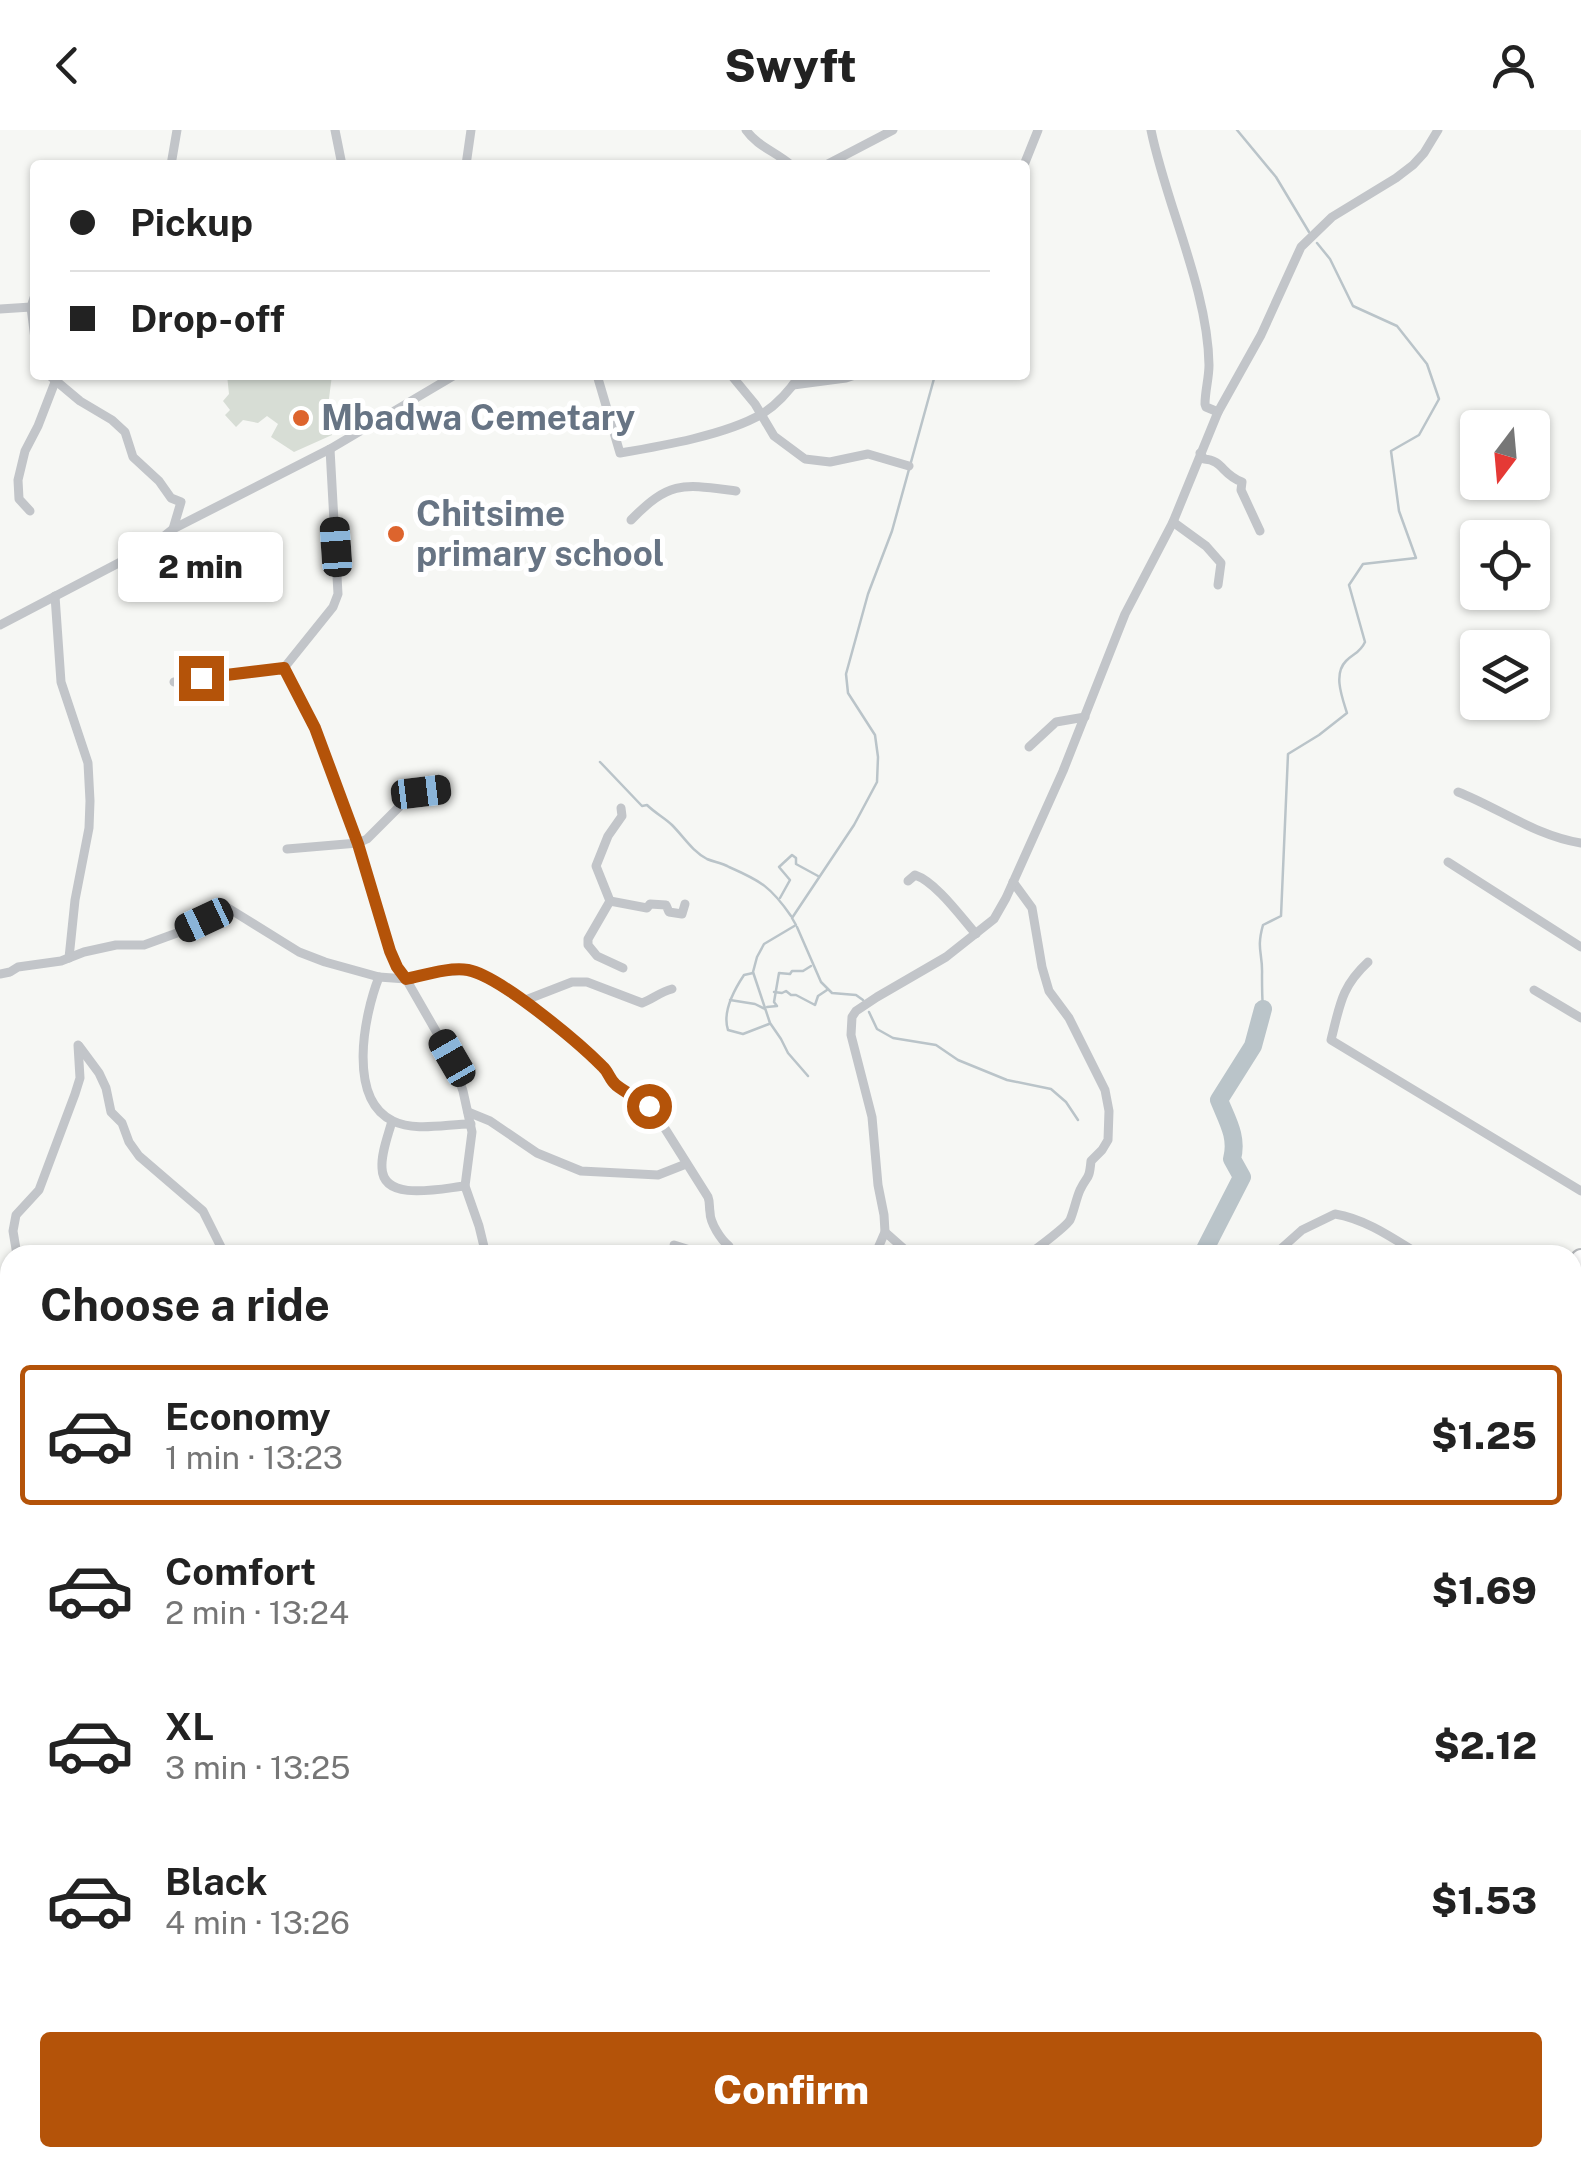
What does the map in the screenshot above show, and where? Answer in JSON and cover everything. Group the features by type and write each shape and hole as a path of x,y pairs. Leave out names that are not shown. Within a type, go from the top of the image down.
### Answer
{"street":[{"path":"172,160 177,130"},
{"path":"334,130 341,160"},
{"path":"467,160 471,130"},
{"path":"746,130 758,144 782,160"},
{"path":"836,160 893,130"},
{"path":"1026,160 1038,130"},
{"path":"1150,130 1198,296 1209,366 1205,404 1218,412"},
{"path":"879,1245 885,1232 872,1117 852,1035 852,1017 877,997 946,957 994,919 1085,717 1125,614 1150,570 1218,412 1261,336 1306,240 1332,217 1413,164 1438,130"},
{"path":"0,309 30,307"},
{"path":"30,511 19,499 18,480 52,380"},
{"path":"53,380 125,432 133,457 171,498 181,502 173,529"},
{"path":"0,625 153,545 173,529 330,450 448,380"},
{"path":"598,380 620,454 701,436 761,415 797,380"},
{"path":"735,380 774,436 805,459 830,462 868,454 909,466"},
{"path":"794,385 831,380"},
{"path":"174,682 284,668 334,606 338,594 330,450"},
{"path":"1200,453 1242,482 1241,490 1260,531"},
{"path":"632,520 666,490 683,485 736,491"},
{"path":"1172,522 1206,546 1221,563 1218,585"},
{"path":"55,596 61,682 88,764 90,801 68,958"},
{"path":"284,668 315,728 358,844 390,951 452,1058 471,1124 465,1186 484,1245"},
{"path":"1029,747 1056,722 1085,717"},
{"path":"287,849 358,844 413,793 446,789"},
{"path":"1458,792 1544,834 1581,843"},
{"path":"610,902 596,866 608,836 622,816 621,808"},
{"path":"1448,862 1581,947"},
{"path":"908,881 914,875 920,876 976,934"},
{"path":"1012,882 1032,908 1049,991 1069,1018 1100,1078 1110,1111 1106,1144 1091,1161 1090,1177 1080,1190 1070,1218 1044,1245"},
{"path":"610,902 647,908 650,904 666,905 670,912 682,914 686,904"},
{"path":"610,902 588,945 598,956 623,968"},
{"path":"0,974 18,966 44,964 116,946 144,945 228,908 299,952 378,976 406,979 469,970 480,974 523,1001 606,1069 615,1084 652,1108 708,1197 710,1217 727,1245"},
{"path":"1368,962 1350,981 1331,1040 1581,1191"},
{"path":"378,976 366,1025 364,1074 374,1106 392,1121 418,1126 471,1124"},
{"path":"523,1001 572,982 588,982 642,1003 672,989"},
{"path":"1534,990 1581,1018"},
{"path":"15,1245 16,1216 39,1190 75,1094 80,1078 78,1045 99,1073 111,1112 122,1122 129,1142 139,1156 203,1211 220,1245"},
{"path":"468,1112 508,1132 537,1153 580,1171 658,1176 686,1164"},
{"path":"392,1121 382,1174 394,1187 406,1192 465,1186"},
{"path":"1285,1245 1302,1230 1335,1214 1373,1228 1403,1245"},
{"path":"885,1232 901,1245"}],"shaded area":[{"path":"228,380 331,380 326,422 332,435 294,452 271,437 278,424 267,416 258,423 243,420 236,427 225,415 230,410 223,401 229,394"}],"waterway":[{"path":"1237,130 1276,177 1309,232"},
{"path":"1263,1009 1260,940 1263,925 1281,916 1288,754 1347,713 1340,672 1365,642 1349,585 1363,564 1416,558 1399,511 1391,451 1419,435 1439,399 1427,364 1397,326 1353,306 1330,259 1317,243"},
{"path":"808,1076 770,1023 753,972 764,944 796,925 792,918 854,825 877,782 875,735 848,693 846,674 868,594 892,531 934,380"},
{"path":"600,762 642,806 647,805 669,822 697,852 757,881 771,891 791,916"},
{"path":"780,898 790,880 779,867 792,855 796,864 818,876"},
{"path":"797,927 821,982 832,993 856,995 863,1000"},
{"path":"767,1007 777,1006 774,1002 779,973 790,974 811,966"},
{"path":"753,973 744,975 733,994 728,1030 743,1034 769,1024"},
{"path":"774,992 786,991 815,1005 818,996 827,990"},
{"path":"730,1000 765,1009"},
{"path":"1207,1245 1242,1177 1232,1159 1233,1136 1219,1100 1253,1046 1263,1009"},
{"path":"869,1012 877,1029 893,1038 936,1045 958,1060 1007,1080 1051,1089 1078,1120"}],"place":[{"name":"Mbadwa Cemetary","path":"301,418"},
{"name":"Chitsime primary school","path":"396,534"}],"route":[{"path":"201,678 284,668 315,728 358,844 390,951 406,979 458,970 480,974 550,1022 606,1069 615,1084 649,1106"}]}
